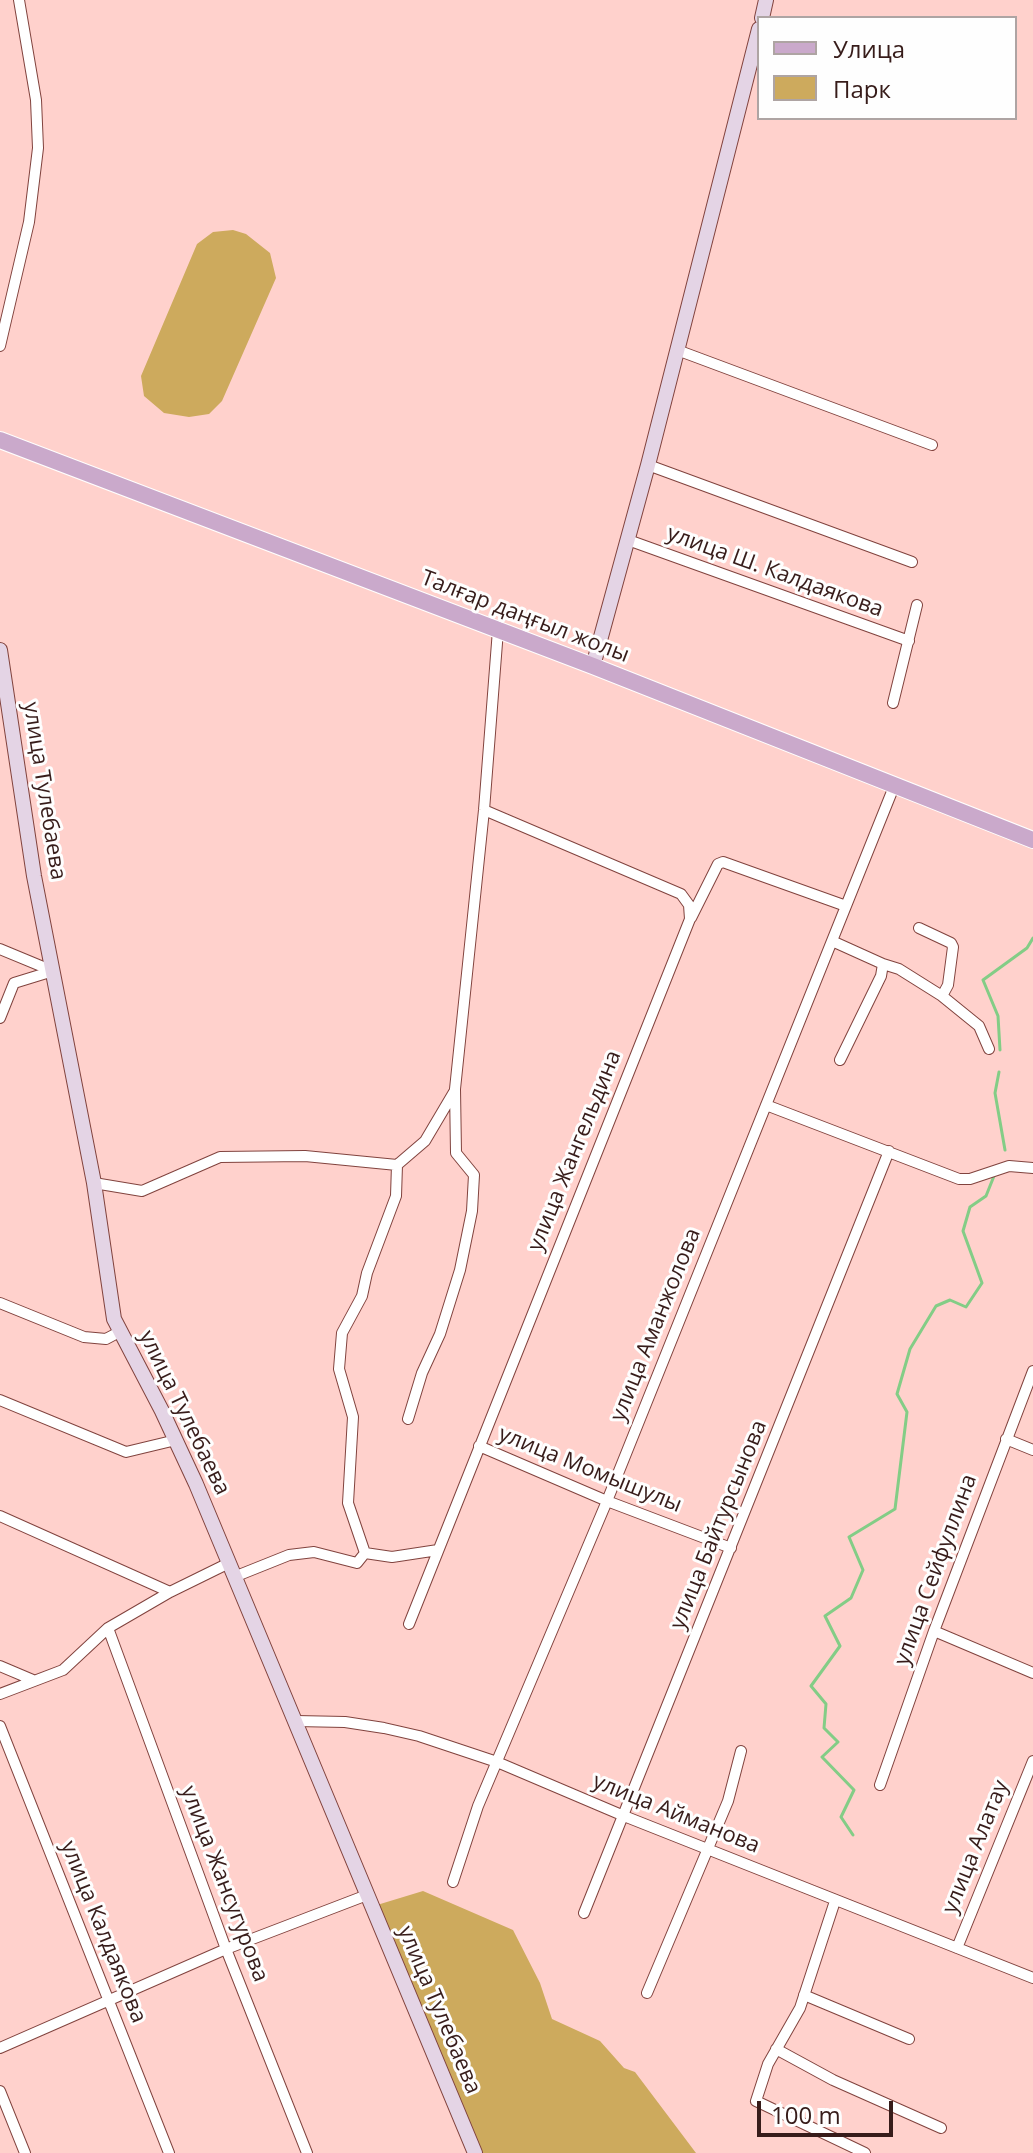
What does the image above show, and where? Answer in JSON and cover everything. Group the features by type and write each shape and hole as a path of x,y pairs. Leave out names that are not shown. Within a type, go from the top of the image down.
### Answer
{"main road":[{"name":"Талғар даңғыл жолы","path":"0,440 593,666 1033,840"}],"street":[{"path":"0,346 29,222 38,148 36,100 19,0"},
{"path":"593,666 648,465 757,37"},
{"path":"677,350 932,445"},
{"path":"648,465 912,562"},
{"name":"улица Ш. Калдаякова","path":"628,540 909,641"},
{"path":"893,703 917,605"},
{"path":"408,1419 460,1270 472,1211 474,1175 456,1153 455,1089 484,810 498,630"},
{"name":"улица Тулебаева","path":"0,650 34,876 94,1183 114,1319 176,1440 475,2153"},
{"name":"улица Аманжолова","path":"453,1882 474,1816 607,1501 895,784"},
{"path":"484,810 681,894 689,905 690,919"},
{"name":"улица Жангельдина","path":"409,1624 690,919 718,864 723,862 846,906"},
{"path":"919,928 951,943 953,947 948,985 942,996"},
{"path":"832,941 899,969 942,996 979,1026 989,1049"},
{"path":"0,949 53,971"},
{"path":"840,1060 881,976 883,964"},
{"path":"0,1018 14,983 53,971"},
{"path":"94,1183 142,1191 220,1157 305,1156 397,1165 425,1141 455,1089"},
{"path":"766,1105 959,1179 970,1179 1009,1166 1033,1168"},
{"name":"улица Байтурсынова","path":"584,1913 889,1151"},
{"path":"365,1553 348,1503 353,1417 339,1369 342,1333 362,1296 367,1273 396,1196 397,1165"},
{"path":"0,1303 84,1337 106,1339 121,1331"},
{"name":"улица Сейфуллина","path":"880,1785 934,1631 1033,1371"},
{"path":"0,1400 126,1452 176,1440"},
{"path":"1006,1439 1033,1450"},
{"name":"улица Момышулы","path":"479,1446 607,1501 731,1548"},
{"path":"0,1516 170,1592"},
{"path":"365,1553 392,1557 438,1550"},
{"path":"0,1694 63,1670 108,1628 170,1592 232,1570 289,1555 314,1552 357,1563 365,1553"},
{"name":"улица Жансугурова","path":"108,1628 226,1949 307,2153"},
{"path":"934,1631 1033,1673"},
{"path":"0,1666 33,1680"},
{"name":"улица Айманова","path":"296,1721 345,1722 384,1728 419,1736 497,1762 624,1816 1033,1978"},
{"name":"улица Калдаякова","path":"0,1726 169,2153"},
{"path":"647,1993 728,1801 741,1751"},
{"name":"улица Алатау","path":"957,1948 1033,1761"},
{"path":"0,2048 226,1949 367,1895"},
{"path":"835,1901 800,2008 768,2064 756,2101 865,2153"},
{"path":"804,1995 909,2039"},
{"path":"776,2049 833,2080 941,2128"},
{"path":"0,2091 25,2153"}],"green space":[{"path":"233,230 246,234 270,253 276,278 222,401 209,414 189,417 164,413 144,396 141,376 197,244 213,232"},
{"path":"423,1891 513,1930 540,1983 552,2019 600,2041 624,2068 635,2072 696,2153 481,2153 377,1905"}],"waterway":[{"path":"1000,1050 998,1016 983,980 1027,948 1033,938"},
{"path":"999,1072 995,1093 1005,1150"},
{"path":"853,1835 841,1817 854,1790 822,1757 838,1742 824,1728 826,1704 811,1686 840,1646 825,1616 851,1598 863,1570 849,1537 895,1509 907,1412 897,1394 910,1349 936,1306 950,1300 966,1307 982,1283 963,1231 970,1207 986,1196 994,1176"}]}
